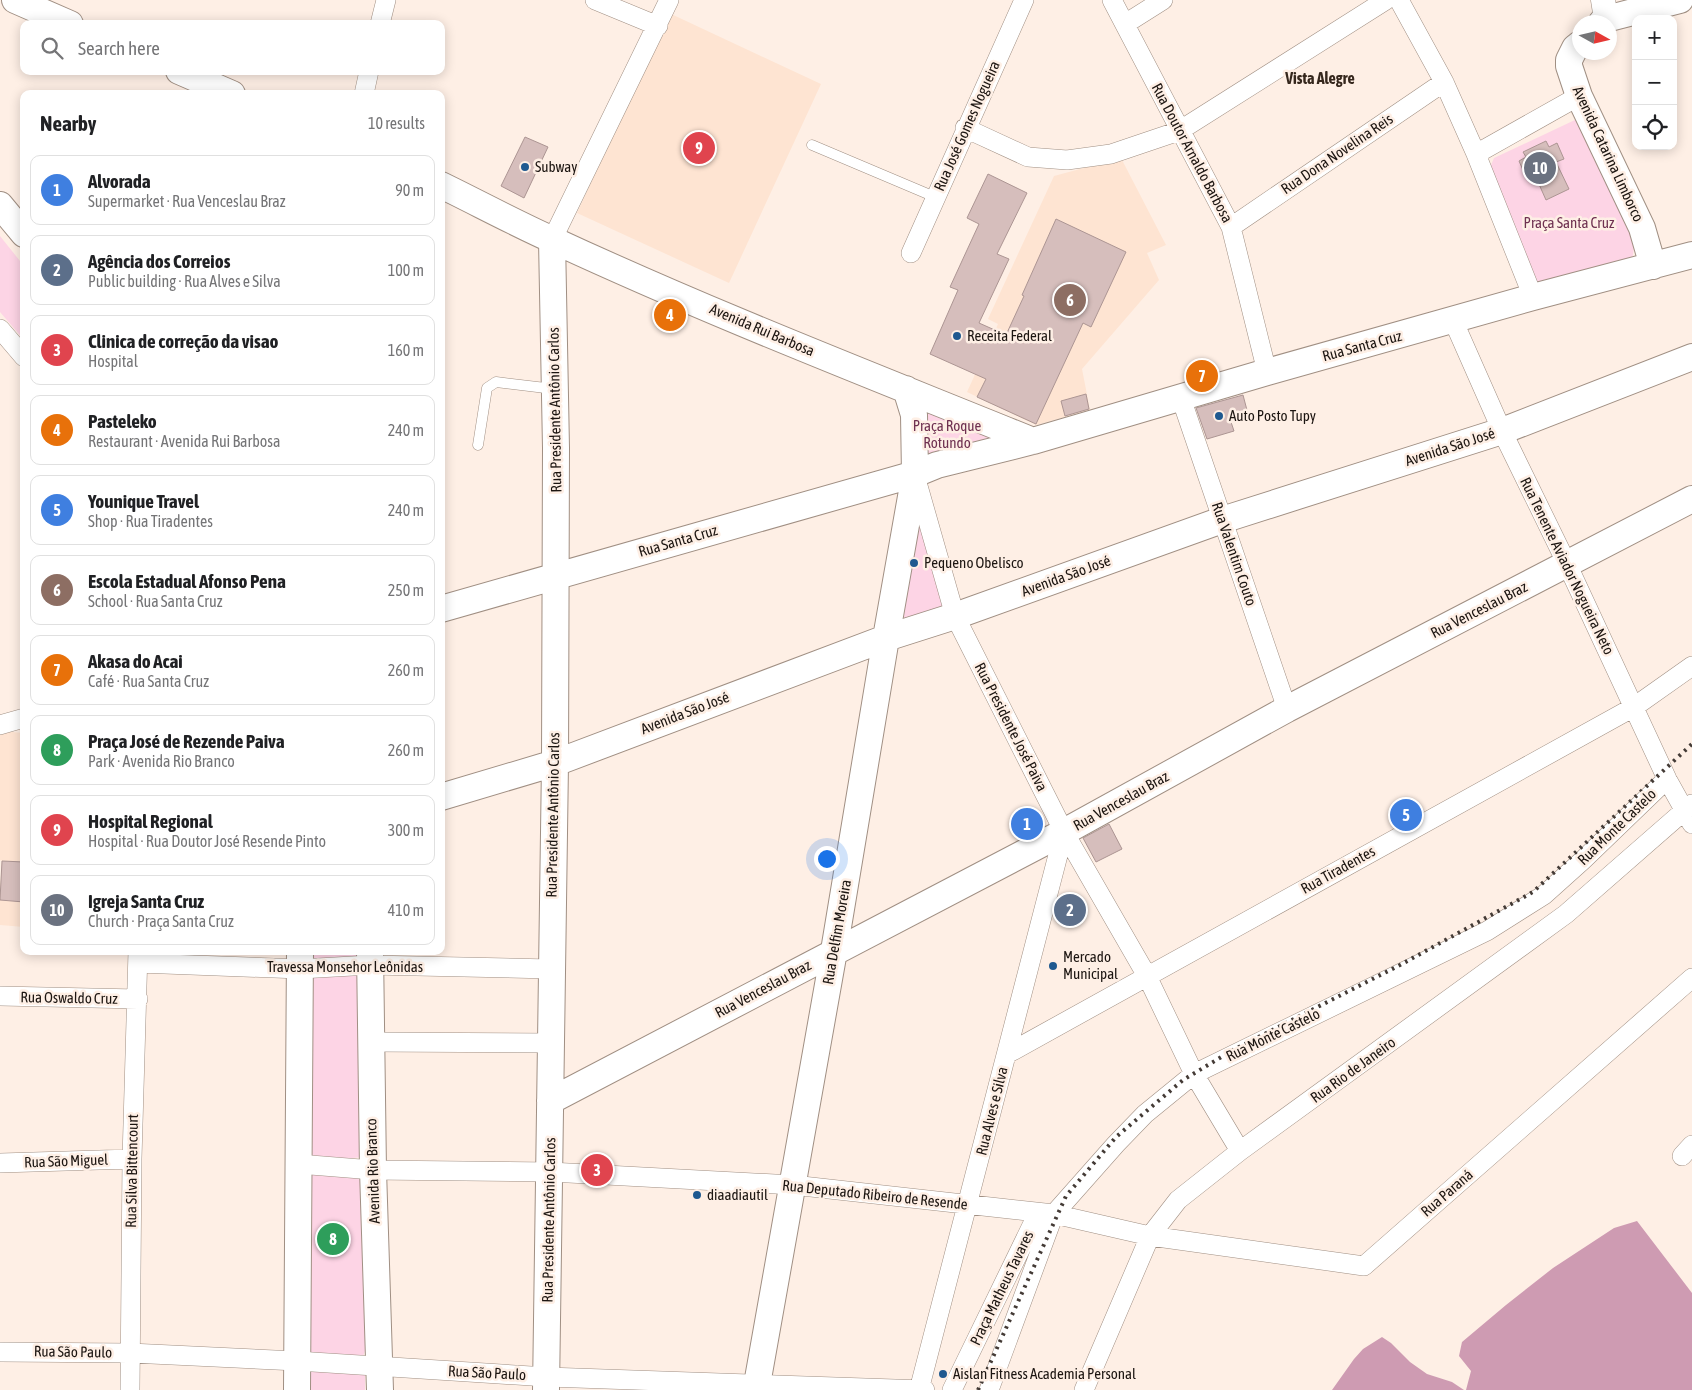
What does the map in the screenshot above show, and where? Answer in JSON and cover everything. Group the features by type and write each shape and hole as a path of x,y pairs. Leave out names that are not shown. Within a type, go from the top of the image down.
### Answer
{"main road":[{"path":"16,0 61,20"},
{"path":"1604,14 1680,0"},
{"name":"Avenida Catarina Limborco","path":"1572,56 1569,63 1579,96 1642,228 1653,266"},
{"path":"188,75 221,90"},
{"name":"Avenida Rui Barbosa","path":"445,187 552,240 684,298 1034,441"},
{"path":"0,205 20,229"},
{"name":"Rua Presidente Antônio Carlos","path":"547,1384 555,763 555,389 552,240"},
{"name":"Rua Santa Cruz","path":"1034,441 1267,372 1533,297 1692,255"},
{"name":"Avenida São José","path":"445,796 555,763 886,638 955,616 1222,520 1502,431 1692,358"},
{"path":"906,389 914,415 915,474 942,463 1034,441"},
{"name":"Rua Santa Cruz","path":"445,608 915,474"},
{"name":"Rua Delfim Moreira","path":"757,1387 834,952 915,474"},
{"name":"Rua Venceslau Braz","path":"550,1101 1064,832 1287,710 1692,499"},
{"name":"Avenida Rio Branco","path":"370,958 373,1170 380,1378"},
{"path":"297,1390 300,960"}],"street":[{"path":"381,20 386,0"},
{"path":"595,0 658,26"},
{"path":"552,240 670,0"},
{"name":"Rua José Gomes Nogueira","path":"910,252 1024,0"},
{"name":"Rua Doutor Arnaldo Barbosa","path":"1112,0 1231,227 1267,372"},
{"path":"1124,24 1163,0"},
{"path":"966,128 1028,157 1067,160 1111,154 1180,131 1386,0"},
{"path":"1399,0 1444,82 1476,154 1533,297"},
{"path":"365,90 368,75"},
{"name":"Rua Dona Novelina Reis","path":"1231,227 1444,82"},
{"path":"1476,154 1579,96"},
{"name":"Rua Tenente Aviador Nogueira Neto","path":"1453,320 1502,431 1667,779 1689,813"},
{"path":"0,329 20,353"},
{"name":"Rua Valentim Couto","path":"1181,398 1287,710"},
{"name":"Rua Presidente José Paiva","path":"915,474 955,616 1064,832 1147,976 1194,1074 1240,1151"},
{"name":"Rua Tiradentes","path":"1007,1054 1634,707 1692,666"},
{"path":"0,725 20,719"},
{"name":"Rua Monte Castelo","path":"989,1390 1046,1214 1077,1186 1145,1114 1194,1074 1487,931 1544,895 1667,779"},
{"name":"Rua Rio de Janeiro","path":"1084,1390 1150,1236 1178,1200 1240,1151 1566,914 1689,813"},
{"name":"Rua Alves e Silva","path":"921,1390 1064,832"},
{"name":"Travessa Monsehor Leônidas","path":"138,957 300,960 370,958 551,969"},
{"name":"Rua Silva Bittencourt","path":"130,1390 132,1160 138,957"},
{"name":"Rua Paraná","path":"1150,1236 1364,1266 1692,978"},
{"name":"Rua Oswaldo Cruz","path":"0,996 138,999"},
{"path":"370,1042 551,1044"},
{"name":"Rua São Miguel","path":"0,1164 132,1160"},
{"name":"Rua Deputado Ribeiro de Resende","path":"298,1164 373,1170 550,1172 793,1184 1046,1214 1150,1236"},
{"name":"Praça Matheus Tavares","path":"952,1390 1046,1214"},
{"name":"Rua São Paulo","path":"0,1352 130,1353 297,1361 380,1378 547,1384 921,1390"}],"lane":[{"path":"812,145 935,197"},
{"path":"478,445 488,388 496,382 555,389"}],"shaded area":[{"path":"669,13 821,84 729,283 577,213"},
{"path":"1121,158 1166,245 1147,253 1159,280 1082,369 1090,410 1036,425 967,392 998,324 988,319 1054,176"},
{"path":"0,731 20,733 20,927 0,925 2,861 0,860"},
{"path":"1637,1221 1692,1293 1692,1390 1466,1390 1471,1371 1459,1356 1462,1342 1553,1268 1614,1228"},
{"path":"1382,1337 1391,1343 1410,1362 1427,1374 1452,1382 1464,1390 1332,1390 1363,1349"}],"green space":[{"name":"Praça Santa Cruz","path":"1577,119 1636,234 1632,261 1548,288 1533,281 1489,170 1494,158"},
{"path":"0,236 20,261 20,335 0,312"},
{"name":"Praça Roque Rotundo","path":"918,401 1014,440 927,460"},
{"path":"916,484 948,606 890,630"},
{"path":"304,955 360,955 364,1157 339,1159 301,1157"},
{"path":"301,1169 358,1170 366,1184 368,1343 362,1359 302,1354"},
{"path":"306,1368 365,1374 365,1390 306,1390"}],"building":[{"name":"Subway","path":"525,137 548,147 524,198 501,186"},
{"path":"1546,141 1549,147 1557,143 1564,159 1556,162 1569,189 1546,200 1534,173 1526,177 1519,161 1526,157 1523,152"},
{"path":"988,174 1027,193 997,254 1009,259 979,323 1006,335 1056,219 1126,252 1091,327 1083,323 1036,424 977,397 986,379 930,354 958,290 950,287 979,224 967,218"},
{"path":"1086,394 1089,409 1065,416 1061,401"},
{"name":"Auto Posto Tupy","path":"1243,395 1248,414 1230,419 1234,431 1207,439 1196,408"},
{"path":"1109,824 1122,849 1096,862 1083,838"},
{"path":"2,861 20,862 20,902 0,900"}],"railway":[{"path":"978,1390 1066,1196 1116,1137 1183,1080 1233,1050 1400,965 1533,892 1692,744"}],"place":[{"name":"Hospital Regional","path":"699,148"},
{"name":"Subway","path":"525,167"},
{"name":"Igreja Santa Cruz","path":"1540,168"},
{"name":"Escola Estadual Afonso Pena","path":"1070,300"},
{"name":"Pasteleko","path":"670,315"},
{"name":"Receita Federal","path":"957,336"},
{"name":"Akasa do Acai","path":"1202,376"},
{"name":"Auto Posto Tupy","path":"1219,416"},
{"name":"Pequeno Obelisco","path":"914,563"},
{"name":"Younique Travel","path":"1406,815"},
{"name":"Alvorada","path":"1027,824"},
{"name":"Agência dos Correios","path":"1070,910"},
{"name":"Mercado Municipal","path":"1053,966"},
{"name":"Clinica de correção da visao","path":"597,1170"},
{"name":"diaadiautil","path":"697,1195"},
{"name":"Praça José de Rezende Paiva","path":"333,1239"},
{"name":"Aislan Fitness Academia Personal","path":"943,1374"}],"district":[{"name":"Vista Alegre","path":"1320,78"}]}
